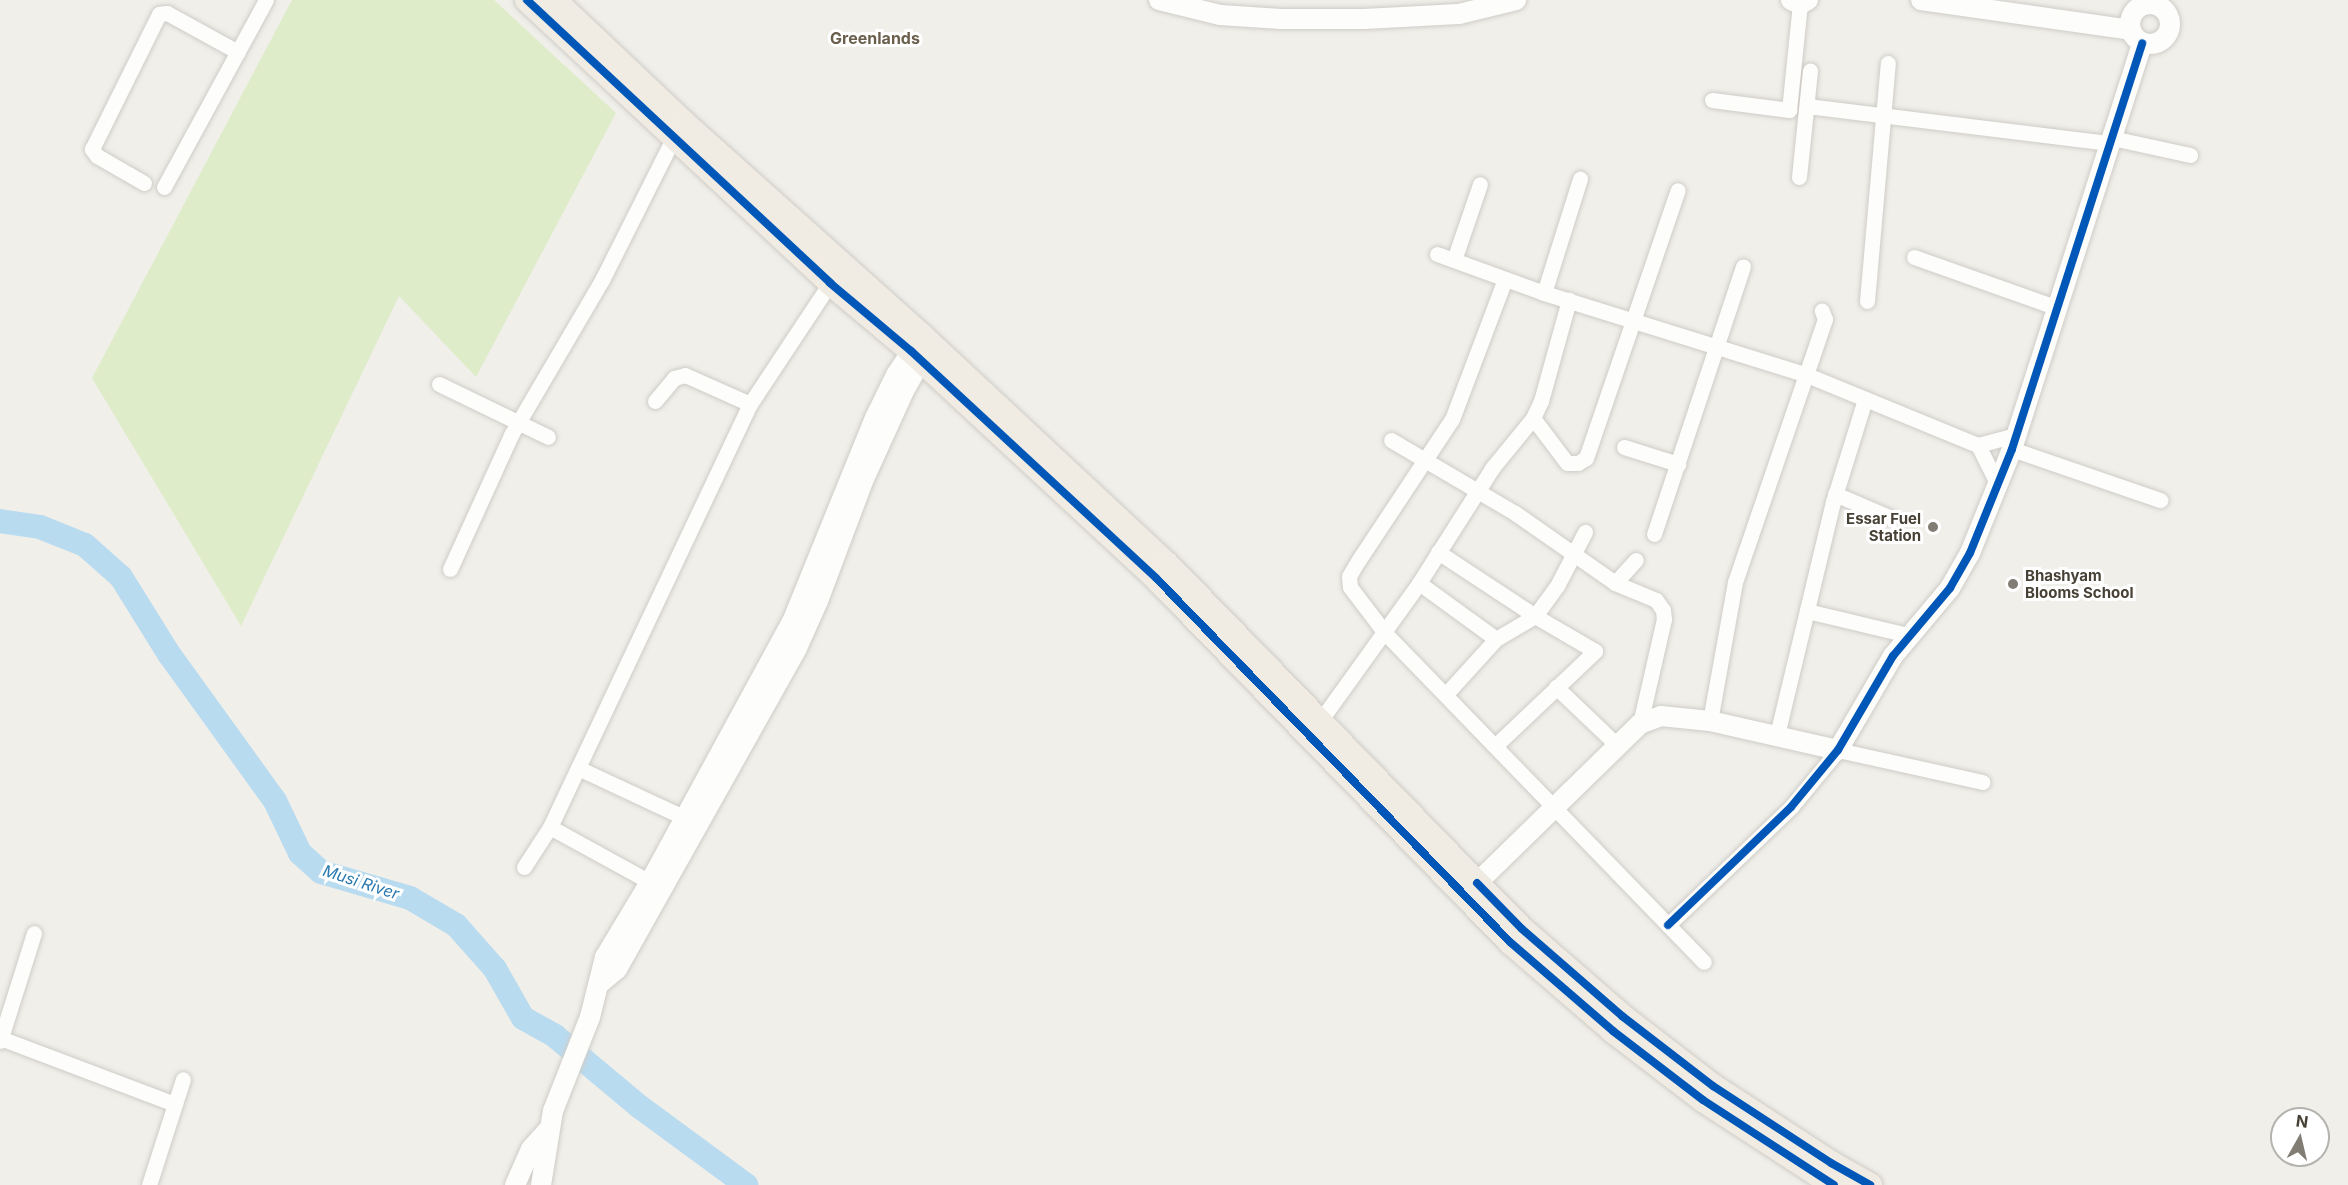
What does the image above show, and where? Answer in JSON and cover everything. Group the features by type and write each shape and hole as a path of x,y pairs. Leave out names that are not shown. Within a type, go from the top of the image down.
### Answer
{"main road":[{"path":"527,0 830,284 922,348 1168,565 1522,929 1572,973 1713,1086 1831,1163 1870,1185"},
{"path":"554,0 922,348 1156,578 1510,942 1612,1031 1702,1100 1834,1185"}],"street":[{"path":"164,187 266,0"},
{"path":"1159,0 1220,15 1281,19 1364,19 1459,14 1516,0"},
{"path":"1668,925 1791,807 1838,750 1893,656 1950,588 1970,553 2014,442 2111,140 2136,37 2131,17 2139,7 2152,2 2167,12 2170,29 2162,41 2149,45 2136,37 1921,0"},
{"path":"1712,100 1789,110 1800,1"},
{"path":"144,183 97,156 92,149 159,14 167,13 238,52"},
{"path":"1867,301 1888,63"},
{"path":"1799,177 1810,71"},
{"path":"1807,106 2111,140 2190,154"},
{"path":"450,568 519,423 602,280 673,139"},
{"path":"1544,293 1580,179"},
{"path":"1454,260 1479,184"},
{"path":"1533,418 1568,463 1578,463 1586,458 1678,190"},
{"path":"1437,254 1544,293 1807,375 1978,445 2014,442 2160,500"},
{"path":"1914,257 2058,308"},
{"path":"1654,534 1743,266"},
{"path":"1505,279 1457,409 1349,576 1350,587 1385,633 1704,962"},
{"path":"524,867 550,827 750,404 830,284"},
{"path":"1320,721 1385,633 1477,491 1533,418 1541,401 1569,300"},
{"path":"1710,721 1735,582 1825,319 1821,310"},
{"path":"599,984 617,969 800,622 877,433 922,348"},
{"path":"655,401 674,378 686,375 750,404"},
{"path":"439,384 548,437"},
{"path":"1777,735 1835,494 1865,399"},
{"path":"1391,440 1477,491 1574,553 1615,583 1656,600 1663,610 1664,619 1640,724"},
{"path":"1978,445 1997,483"},
{"path":"1624,447 1677,464"},
{"path":"1835,494 1889,517"},
{"path":"1446,694 1496,639 1535,616 1557,586 1585,532"},
{"path":"1438,552 1535,616 1595,651 1495,746"},
{"path":"1615,583 1636,560"},
{"path":"1419,583 1496,639"},
{"path":"1807,611 1912,636"},
{"path":"1556,687 1618,746"},
{"path":"1477,883 1640,724 1661,716 1710,721 1982,782"},
{"path":"515,1185 531,1149 551,1120 590,1017 605,957 686,818 729,754"},
{"path":"578,768 686,818"},
{"path":"550,827 650,882"},
{"path":"34,933 0,1039 175,1104"},
{"path":"149,1185 183,1079"},
{"path":"541,1185 548,1157 551,1120"}],"green space":[{"path":"292,0 494,0 616,113 476,377 399,296 241,626 92,378"}],"waterway":[{"name":"Musi River","path":"0,521 40,527 85,545 121,577 169,654 275,801 300,853 321,872 410,898 456,925 495,969 523,1018 555,1036 640,1107 746,1185"}],"cycle path":[{"path":"527,0 830,283 911,351 1156,578 1510,942 1613,1031 1703,1100 1834,1185"},
{"path":"1668,925 1791,807 1838,750 1893,656 1950,588 1970,553 2012,449 2142,43"},
{"path":"1477,883 1522,929 1622,1016 1713,1086 1831,1163 1870,1185"}],"place":[{"name":"Essar Fuel Station","path":"1933,527"},
{"name":"Bhashyam Blooms School","path":"2013,584"}],"district":[{"name":"Greenlands","path":"875,38"}]}
